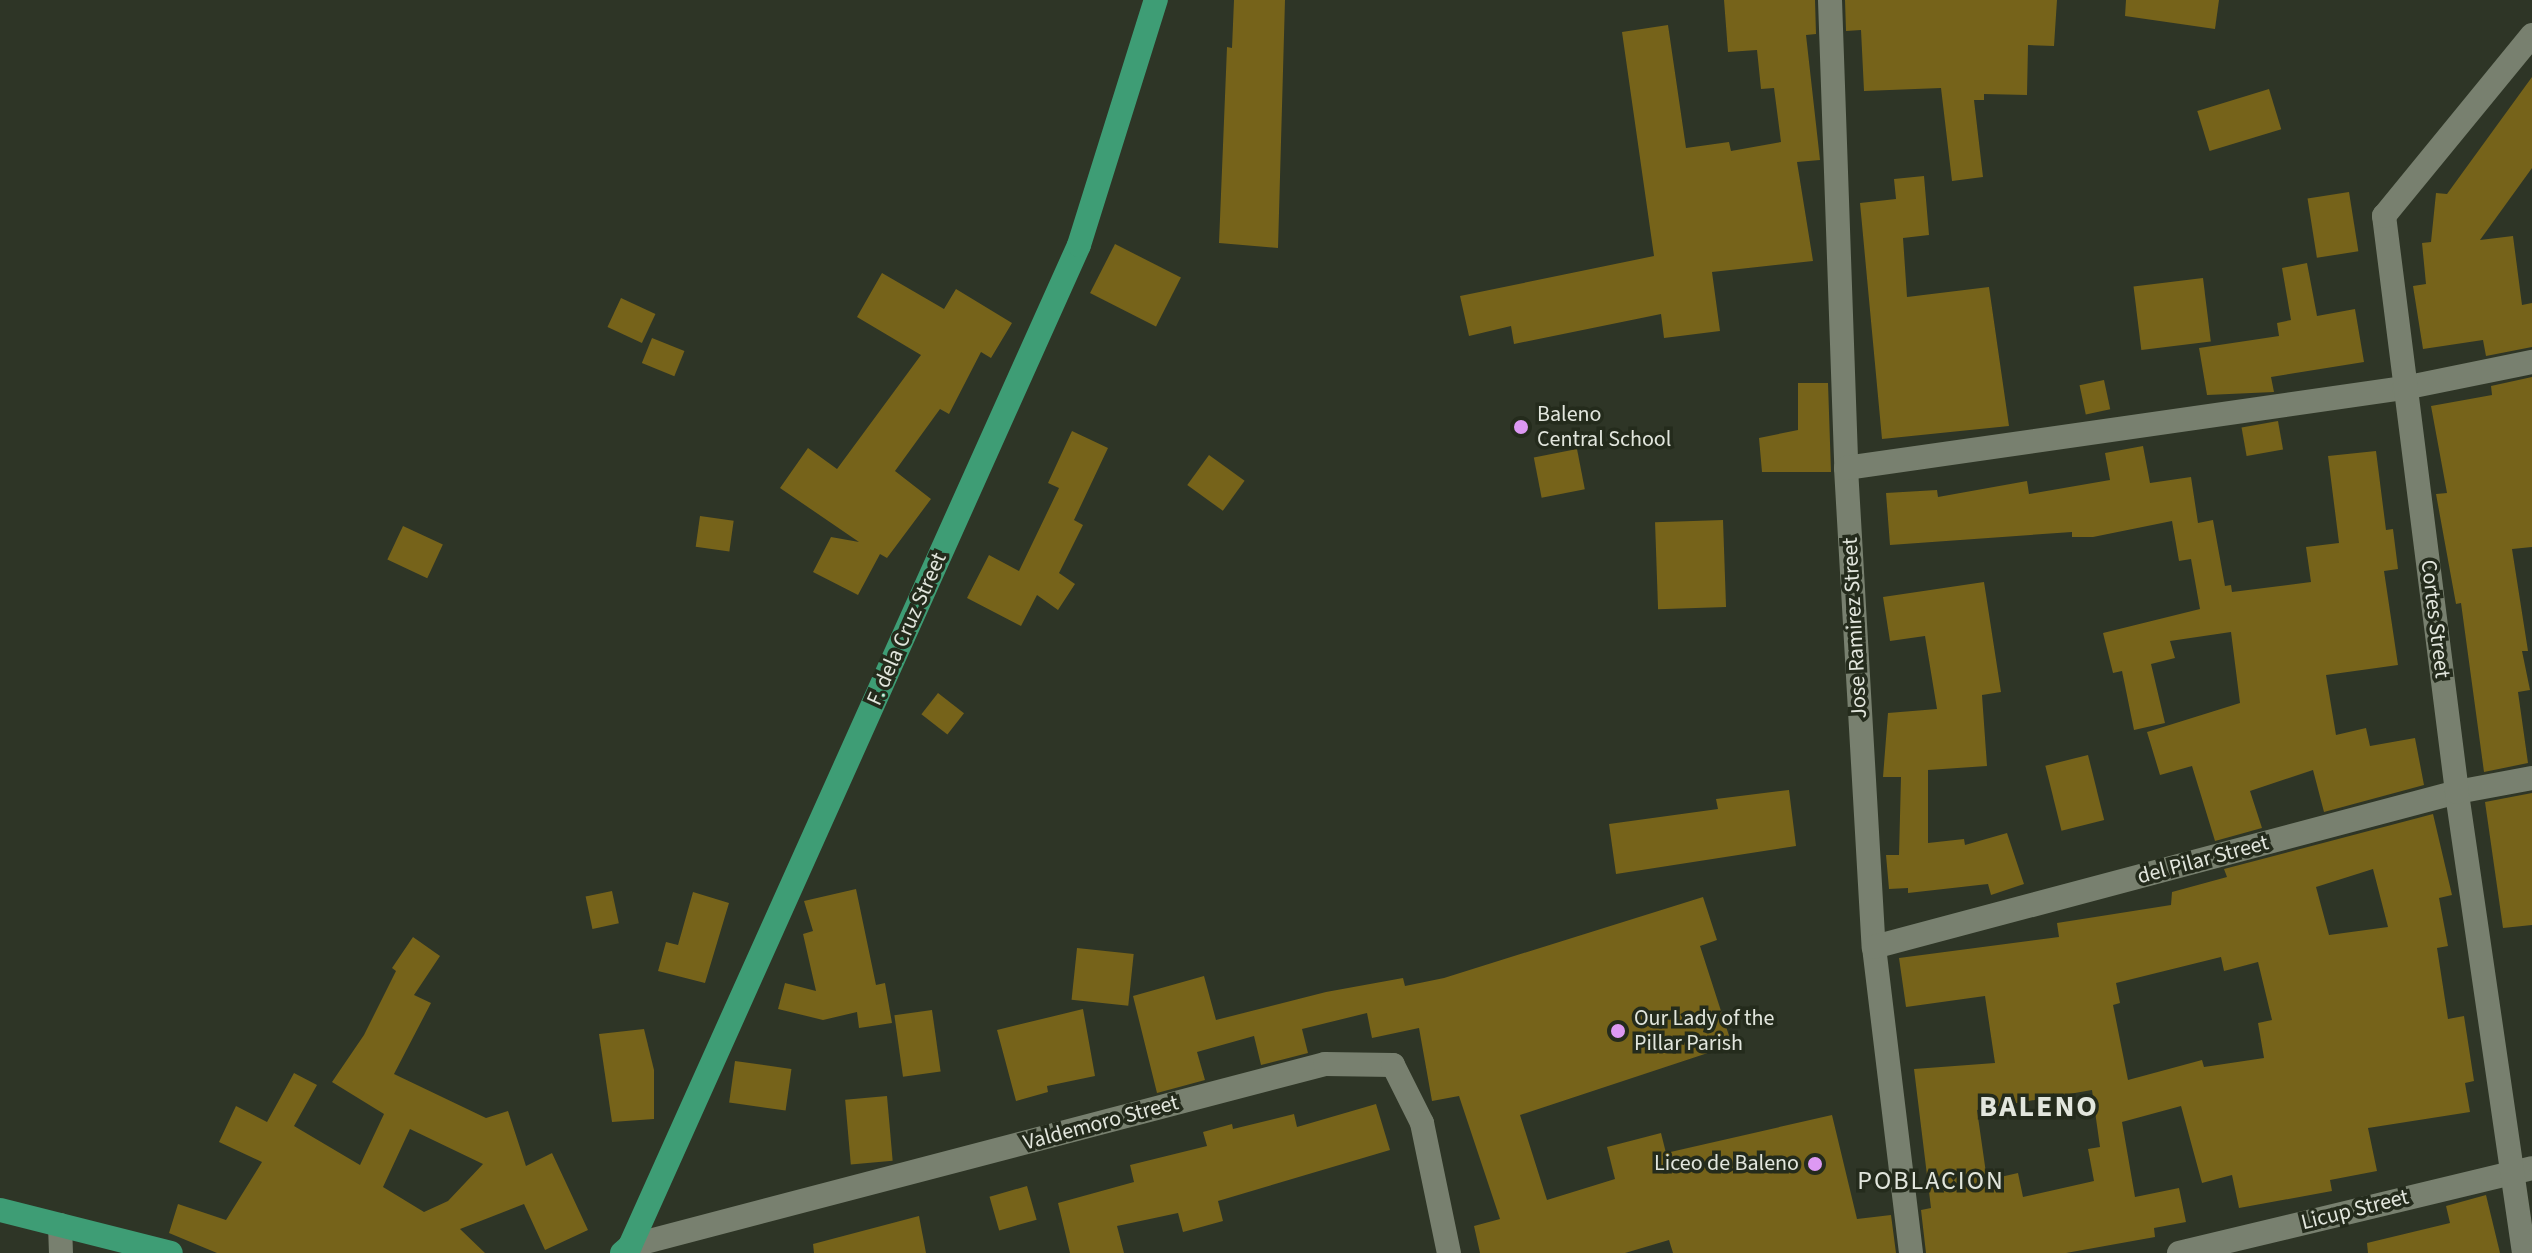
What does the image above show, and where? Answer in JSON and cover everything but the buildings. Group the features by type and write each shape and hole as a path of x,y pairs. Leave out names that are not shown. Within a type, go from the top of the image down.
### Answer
{"main road":[{"name":"F. dela Cruz Street","path":"626,1250 1079,245 1156,0"},
{"path":"0,1210 171,1253"}],"street":[{"name":"Jose Ramirez Street","path":"1830,0 1846,468 1874,947 1911,1253"},
{"name":"Cortes Street","path":"2524,1253 2522,1170 2457,792 2384,216 2532,35"},
{"path":"1846,468 2404,388 2532,362"},
{"name":"del Pilar Street","path":"1874,947 2457,792 2532,778"},
{"name":"Valdemoro Street","path":"626,1250 1325,1064 1393,1065 1422,1123 1449,1253"},
{"name":"Licup Street","path":"2179,1253 2522,1170"},
{"path":"60,1225 61,1253"}],"place":[{"name":"Baleno Central School","path":"1521,427"},
{"name":"Our Lady of the Pillar Parish","path":"1618,1031"},
{"name":"Liceo de Baleno","path":"1815,1164"}],"district":[{"name":"BALENO","path":"2039,1107"},
{"name":"POBLACION","path":"1931,1181"}]}
